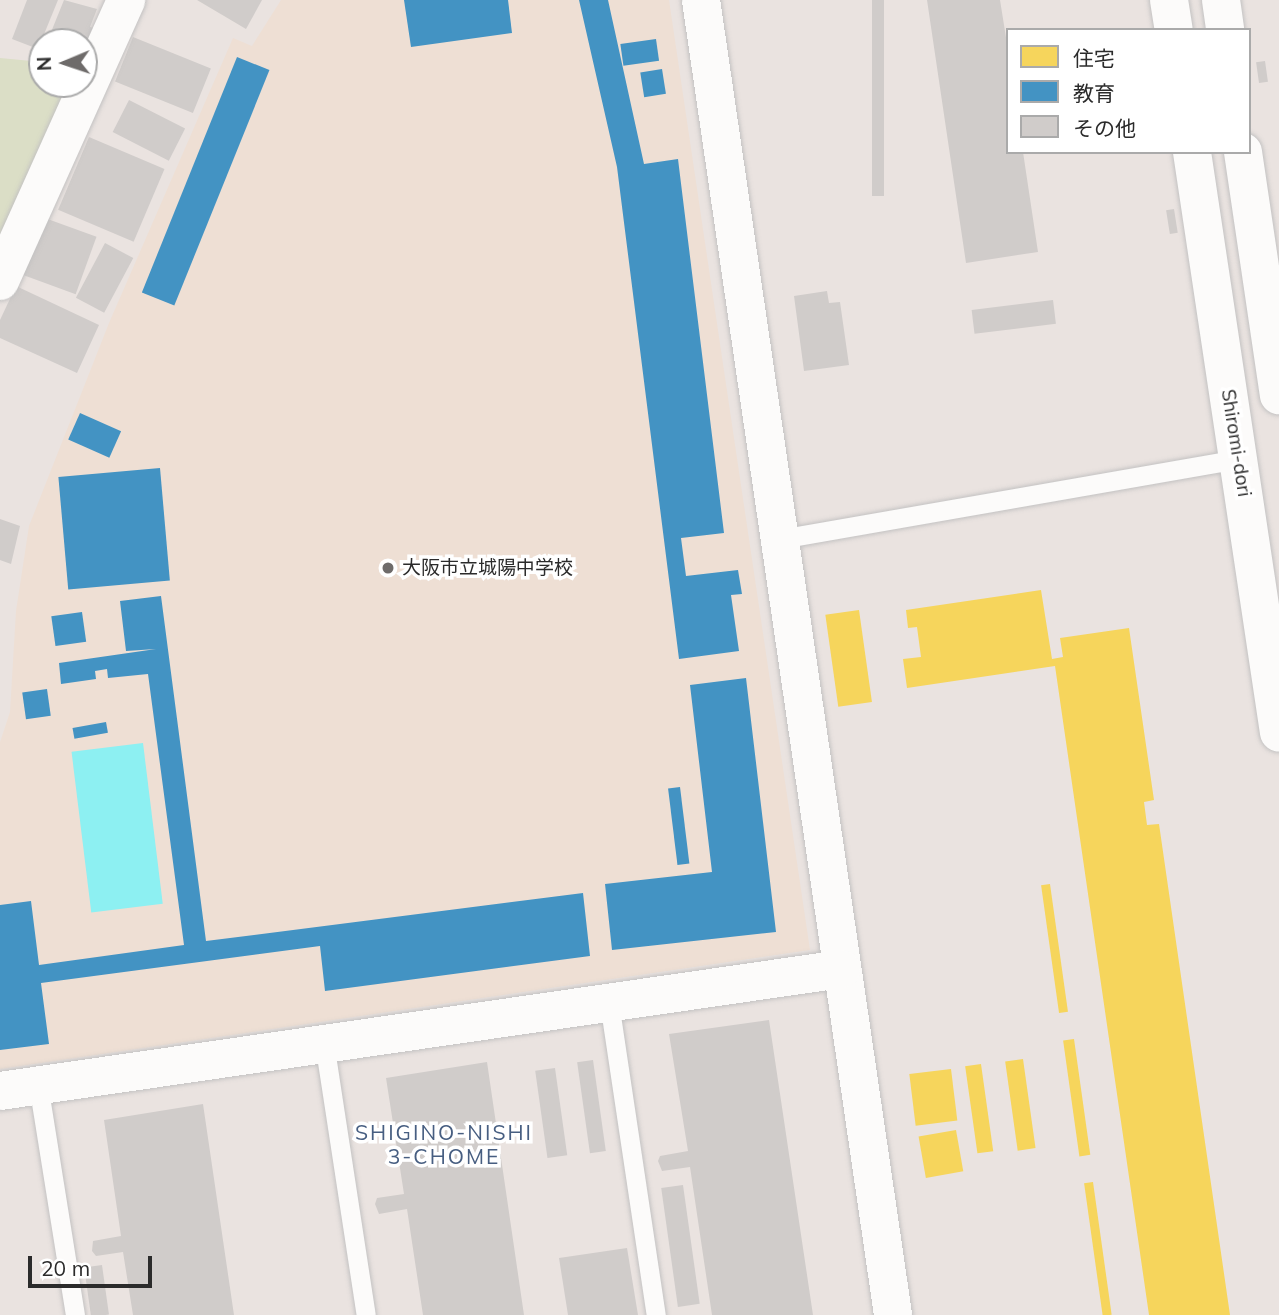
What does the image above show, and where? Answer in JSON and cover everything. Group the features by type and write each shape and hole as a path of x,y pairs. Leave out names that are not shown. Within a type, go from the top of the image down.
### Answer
{"street":[{"path":"0,281 126,0"},
{"path":"701,0 893,1315"},
{"path":"1169,0 1174,28"},
{"path":"1221,0 1225,28"},
{"name":"Shiromi-dori","path":"1192,154 1279,733"},
{"path":"1244,154 1267,232 1279,395"},
{"path":"0,1091 324,1041 841,969"}],"lane":[{"path":"780,539 1238,459"},
{"path":"609,1002 656,1315"},
{"path":"324,1041 366,1315"},
{"path":"38,1084 75,1315"}],"shaded area":[{"name":"大阪市立城陽中学校","path":"281,0 669,0 810,950 0,1069 0,742 10,712 16,611 29,526 109,323 233,38 252,46"}],"green space":[{"path":"0,58 28,61 28,98 73,98 0,256"}],"water":[{"path":"143,743 163,904 91,913 72,752"}],"building: 住宅":[{"path":"1041,590 1052,659 1063,657 1060,638 1129,628 1154,800 1144,802 1147,825 1159,824 1230,1315 1149,1315 1055,666 907,688 903,659 921,657 917,627 908,628 906,610"},
{"path":"859,610 872,702 838,707 825,615"},
{"path":"1050,884 1068,1012 1059,1013 1041,885"},
{"path":"1074,1039 1090,1155 1079,1156 1063,1041"},
{"path":"1023,1059 1036,1148 1018,1151 1005,1062"},
{"path":"981,1064 993,1151 977,1153 965,1066"},
{"path":"951,1069 957,1121 916,1126 909,1074"},
{"path":"956,1130 963,1171 926,1178 919,1137"},
{"path":"1093,1182 1112,1315 1103,1315 1084,1183"}],"building: 教育":[{"path":"404,0 508,0 512,33 411,47"},
{"path":"579,0 608,0 644,164 678,159 724,533 681,538 686,576 738,570 742,594 731,595 739,651 679,659 617,167"},
{"path":"656,39 659,61 623,66 620,44"},
{"path":"237,57 269,70 174,306 142,293"},
{"path":"662,69 666,94 644,97 640,72"},
{"path":"80,413 121,431 109,458 68,439"},
{"path":"160,468 170,581 68,589 58,477"},
{"path":"161,596 206,941 583,893 590,956 325,991 320,946 41,983 49,1044 0,1050 0,905 31,901 39,965 184,945 148,674 108,678 107,669 95,671 96,679 61,684 59,663 156,649 126,651 120,601"},
{"path":"82,612 86,642 55,646 51,616"},
{"path":"746,678 776,932 612,950 605,884 712,872 690,685"},
{"path":"47,689 51,716 26,719 22,692"},
{"path":"106,722 108,733 74,739 73,728"},
{"path":"680,787 689,863 677,865 668,788"}],"building: その他":[{"path":"27,0 58,0 47,28 28,28 28,45 12,39"},
{"path":"64,0 97,9 90,27 94,28 53,28"},
{"path":"197,0 262,0 246,29"},
{"path":"872,0 884,0 884,196 872,196"},
{"path":"927,0 1000,0 1006,38 1006,154 1023,154 1038,252 966,263"},
{"path":"133,37 211,68 193,113 115,82"},
{"path":"1265,61 1268,82 1259,83 1256,62"},
{"path":"129,100 185,129 169,161 113,132"},
{"path":"89,137 164,169 134,242 58,210"},
{"path":"1174,209 1178,233 1170,234 1166,210"},
{"path":"42,217 97,237 76,294 21,274"},
{"path":"105,243 133,258 104,313 76,298"},
{"path":"16,286 99,325 77,373 0,338 0,320"},
{"path":"827,291 829,303 840,302 849,365 804,371 794,296"},
{"path":"1053,300 1056,324 975,334 972,310"},
{"path":"0,519 20,526 11,564 0,560"},
{"path":"769,1020 813,1315 712,1315 690,1167 662,1171 658,1161 660,1156 688,1151 669,1034"},
{"path":"593,1060 606,1151 590,1153 577,1062"},
{"path":"487,1062 524,1315 423,1315 407,1209 379,1214 375,1204 377,1198 404,1194 386,1078"},
{"path":"555,1068 567,1155 547,1158 535,1071"},
{"path":"203,1104 234,1315 133,1315 123,1252 96,1256 92,1251 93,1241 121,1236 104,1120"},
{"path":"683,1185 700,1304 678,1307 661,1188"},
{"path":"627,1248 638,1315 568,1315 559,1258"},
{"path":"102,1265 109,1315 91,1315 84,1268"}],"place":[{"name":"大阪市立城陽中学校","path":"388,568"}],"district":[{"name":"SHIGINO-NISHI 3-CHOME","path":"444,1144"}]}
